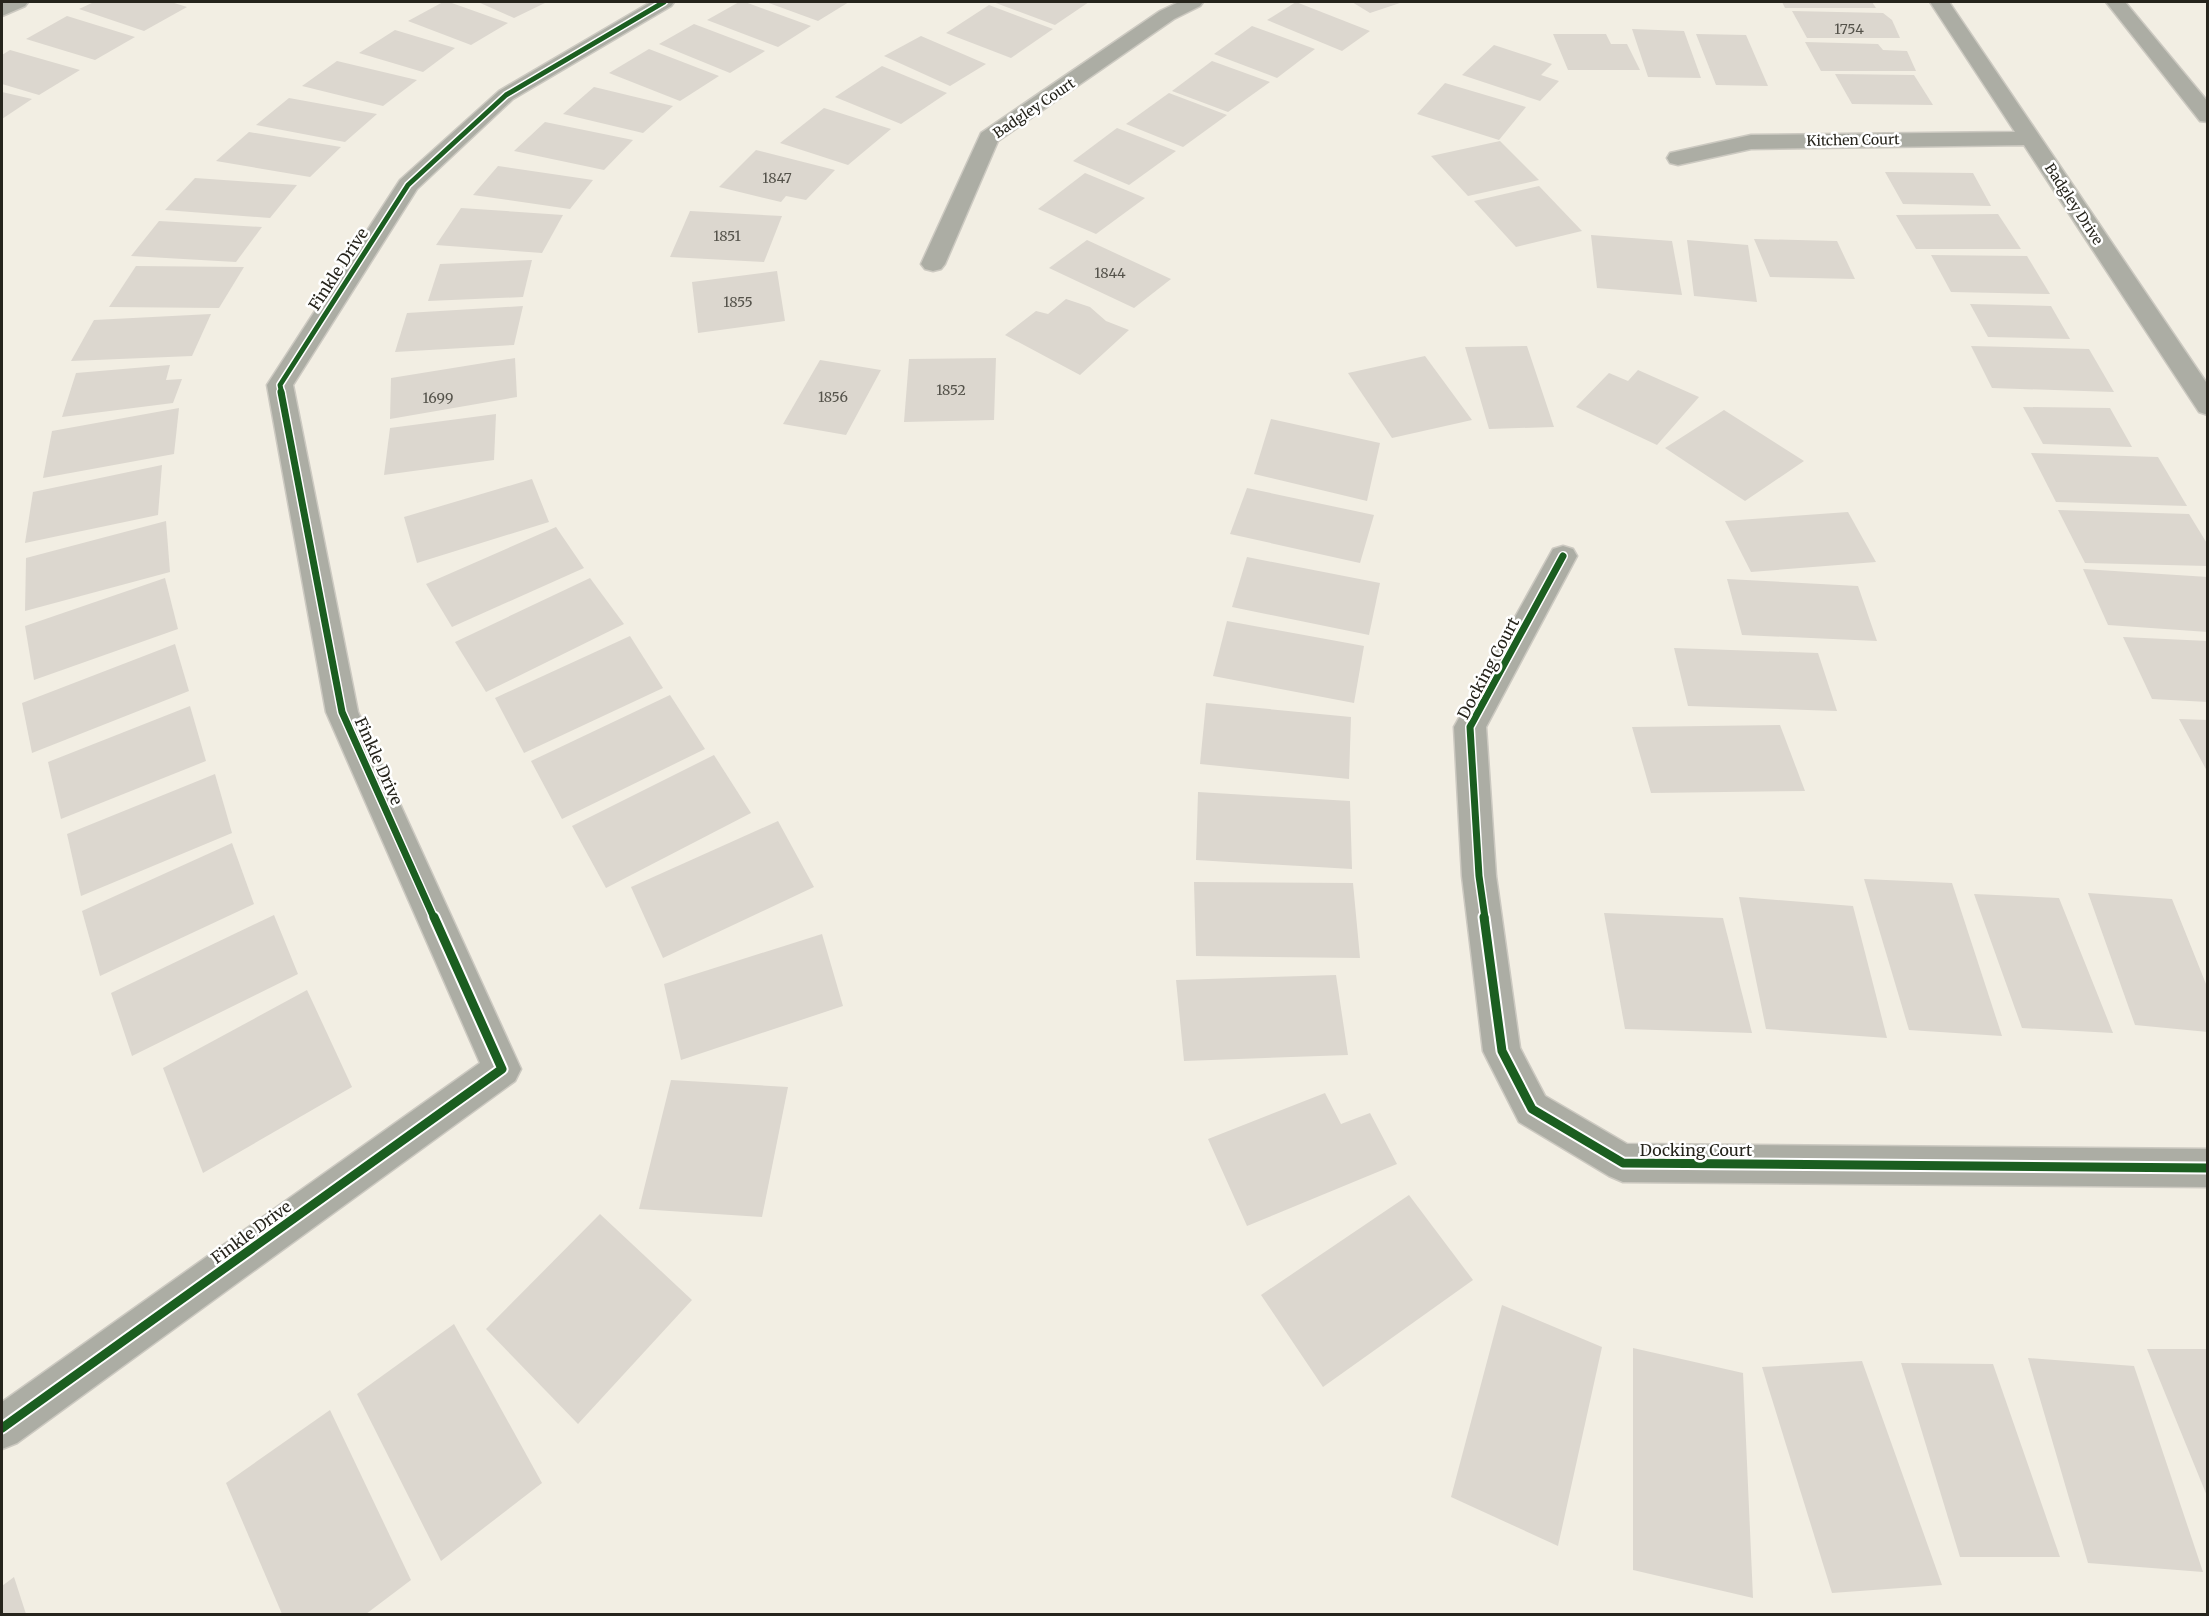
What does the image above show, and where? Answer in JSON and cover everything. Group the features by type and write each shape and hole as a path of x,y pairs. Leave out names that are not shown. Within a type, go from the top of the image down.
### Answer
{"street":[{"path":"2,10 18,2"},
{"name":"Finkle Drive","path":"2,1428 502,1069 342,712 280,385 408,185 506,95 664,2"},
{"name":"Badgley Court","path":"933,264 989,138 1110,57 1167,15 1192,2"},
{"name":"Badgley Drive","path":"1940,2 2208,406"},
{"path":"2115,2 2208,116"},
{"name":"Kitchen Court","path":"1678,158 1751,142 2031,138"},
{"name":"Docking Court","path":"1563,556 1470,727 1479,876 1502,1051 1532,1109 1623,1163 2208,1168"}],"building":[{"path":"94,2 171,2 187,7 144,31 79,9"},
{"path":"443,2 449,2 508,23 471,45 408,21"},
{"path":"478,2 547,2 514,18"},
{"path":"739,2 745,2 811,26 778,47 707,20"},
{"path":"766,2 849,2 818,21"},
{"path":"993,2 1089,2 1055,25"},
{"path":"1296,2 1370,31 1342,51 1267,20"},
{"path":"1352,2 1403,2 1370,13"},
{"path":"1782,2 1872,2 1876,8 1785,8"},
{"path":"989,5 1053,29 1011,58 946,33"},
{"path":"1792,11 1883,13 1892,20 1900,38 1807,38"},
{"path":"67,16 135,37 95,60 26,39"},
{"path":"694,24 765,51 730,73 659,44"},
{"path":"1252,26 1315,49 1277,78 1214,54"},
{"path":"1632,29 1684,31 1701,78 1648,77"},
{"path":"395,30 455,48 423,72 359,53"},
{"path":"1553,34 1606,34 1611,44 1627,44 1640,70 1568,70"},
{"path":"1696,34 1746,35 1768,86 1716,85"},
{"path":"921,36 986,64 950,86 884,56"},
{"path":"1805,42 1878,44 1883,50 1907,51 1916,71 1821,71"},
{"path":"1494,45 1552,64 1541,75 1559,81 1540,101 1462,75"},
{"path":"649,49 719,76 680,101 609,73"},
{"path":"10,50 80,70 39,95 2,84 2,55"},
{"path":"337,61 417,80 383,106 302,86"},
{"path":"1212,61 1270,82 1228,112 1172,91"},
{"path":"882,66 947,93 901,124 835,97"},
{"path":"1835,74 1914,75 1933,105 1852,104"},
{"path":"1445,83 1526,107 1499,140 1417,114"},
{"path":"594,87 673,106 643,133 563,114"},
{"path":"2,92 32,99 2,119"},
{"path":"1169,93 1227,115 1183,147 1126,124"},
{"path":"289,98 377,114 345,142 256,125"},
{"path":"824,108 891,129 848,165 780,143"},
{"path":"545,122 633,140 604,170 514,151"},
{"path":"1117,128 1176,151 1129,185 1073,161"},
{"path":"249,132 341,147 310,177 216,161"},
{"path":"1500,141 1539,180 1468,196 1431,156"},
{"path":"756,150 835,170 806,200 786,196 781,202 719,187"},
{"path":"498,166 593,180 570,209 473,195"},
{"path":"1885,172 1973,173 1991,206 1903,204"},
{"path":"1085,173 1145,198 1096,234 1038,209"},
{"path":"195,178 297,185 270,218 165,210"},
{"path":"1539,186 1582,231 1516,247 1474,201"},
{"path":"461,208 563,215 542,253 436,245"},
{"path":"690,211 782,216 764,262 670,257"},
{"path":"1998,214 2021,249 1916,249 1896,215"},
{"path":"159,221 262,227 236,262 131,256"},
{"path":"1591,235 1672,241 1682,295 1597,288"},
{"path":"1754,239 1837,241 1855,279 1770,277"},
{"path":"1087,240 1171,279 1134,308 1049,268"},
{"path":"1687,240 1748,245 1757,302 1694,296"},
{"path":"1931,255 2027,256 2050,294 1951,292"},
{"path":"532,260 523,297 428,301 440,264"},
{"path":"136,266 244,267 219,308 109,307"},
{"path":"777,271 785,321 698,333 692,282"},
{"path":"1066,299 1090,307 1106,321 1129,330 1080,375 1005,335 1036,311 1048,314"},
{"path":"1970,304 2051,306 2070,339 1988,337"},
{"path":"523,306 514,345 395,352 407,313"},
{"path":"211,314 192,356 71,361 94,320"},
{"path":"1527,346 1554,427 1489,429 1465,347"},
{"path":"1971,346 2089,349 2114,392 1992,388"},
{"path":"1425,356 1472,420 1392,438 1348,373"},
{"path":"515,358 517,397 390,419 391,378"},
{"path":"996,358 994,420 904,422 909,359"},
{"path":"820,360 881,370 846,435 783,424"},
{"path":"170,365 166,380 182,379 173,403 62,417 76,373"},
{"path":"1638,370 1699,397 1657,445 1576,407 1609,373 1628,381"},
{"path":"2023,407 2110,408 2132,447 2043,444"},
{"path":"179,408 174,454 43,478 52,431"},
{"path":"1724,410 1804,461 1745,501 1665,448"},
{"path":"496,414 494,460 384,475 390,428"},
{"path":"1271,419 1380,443 1367,501 1254,474"},
{"path":"2031,453 2158,457 2187,506 2056,502"},
{"path":"162,465 158,515 25,543 33,492"},
{"path":"532,479 549,522 417,563 404,517"},
{"path":"1247,488 1374,515 1360,563 1230,534"},
{"path":"2058,510 2189,514 2208,545 2208,566 2085,563"},
{"path":"1848,512 1876,562 1751,572 1725,521"},
{"path":"166,521 170,572 25,611 26,558"},
{"path":"556,527 584,568 452,627 426,584"},
{"path":"1247,557 1380,583 1369,635 1232,607"},
{"path":"2083,569 2208,577 2208,632 2108,625"},
{"path":"165,578 178,629 34,680 25,626"},
{"path":"590,578 624,624 486,692 455,642"},
{"path":"1727,579 1858,586 1877,641 1742,635"},
{"path":"1227,621 1364,646 1354,703 1213,676"},
{"path":"630,636 663,688 524,753 495,698"},
{"path":"2123,637 2208,641 2208,702 2152,699"},
{"path":"175,644 189,691 32,753 22,703"},
{"path":"1674,648 1818,653 1837,711 1688,706"},
{"path":"670,695 705,749 562,819 531,761"},
{"path":"1206,703 1351,717 1349,779 1200,764"},
{"path":"190,706 206,761 61,819 48,762"},
{"path":"2179,719 2208,720 2208,773"},
{"path":"1780,725 1805,791 1651,793 1632,727"},
{"path":"714,755 751,813 606,888 572,826"},
{"path":"215,774 232,833 81,896 67,834"},
{"path":"1198,792 1350,801 1352,869 1196,860"},
{"path":"778,821 814,887 663,958 631,887"},
{"path":"232,843 254,904 100,976 82,911"},
{"path":"1864,879 1952,883 2002,1036 1909,1030"},
{"path":"1194,882 1353,883 1360,958 1196,956"},
{"path":"2088,893 2172,899 2208,989 2208,1032 2135,1025"},
{"path":"1974,894 2059,898 2113,1033 2022,1028"},
{"path":"1739,897 1853,906 1887,1038 1766,1029"},
{"path":"1604,913 1723,918 1752,1033 1625,1029"},
{"path":"274,915 298,974 132,1056 111,993"},
{"path":"822,934 843,1006 681,1060 664,984"},
{"path":"1336,975 1348,1055 1184,1061 1176,980"},
{"path":"307,990 352,1087 203,1173 163,1068"},
{"path":"671,1080 788,1087 762,1217 639,1209"},
{"path":"1325,1093 1341,1124 1370,1113 1397,1164 1247,1226 1208,1139"},
{"path":"1409,1195 1473,1280 1323,1387 1261,1295"},
{"path":"600,1214 692,1300 578,1424 486,1329"},
{"path":"1502,1305 1602,1347 1558,1546 1451,1497"},
{"path":"454,1324 542,1483 441,1561 357,1394"},
{"path":"1633,1348 1743,1373 1753,1598 1633,1570"},
{"path":"2147,1349 2208,1349 2208,1496 2207,1496"},
{"path":"2028,1358 2134,1366 2203,1572 2088,1563"},
{"path":"1862,1361 1942,1585 1832,1593 1762,1367"},
{"path":"1901,1363 1993,1364 2060,1557 1960,1557"},
{"path":"330,1410 411,1580 366,1614 282,1614 226,1483"},
{"path":"14,1577 26,1614 2,1614 2,1586"}],"cycle path":[{"path":"2,1428 502,1069 342,712 280,385 408,185 506,95 664,2"},
{"path":"1563,556 1470,727 1479,876 1502,1051 1532,1109 1623,1163 2208,1168"}]}
